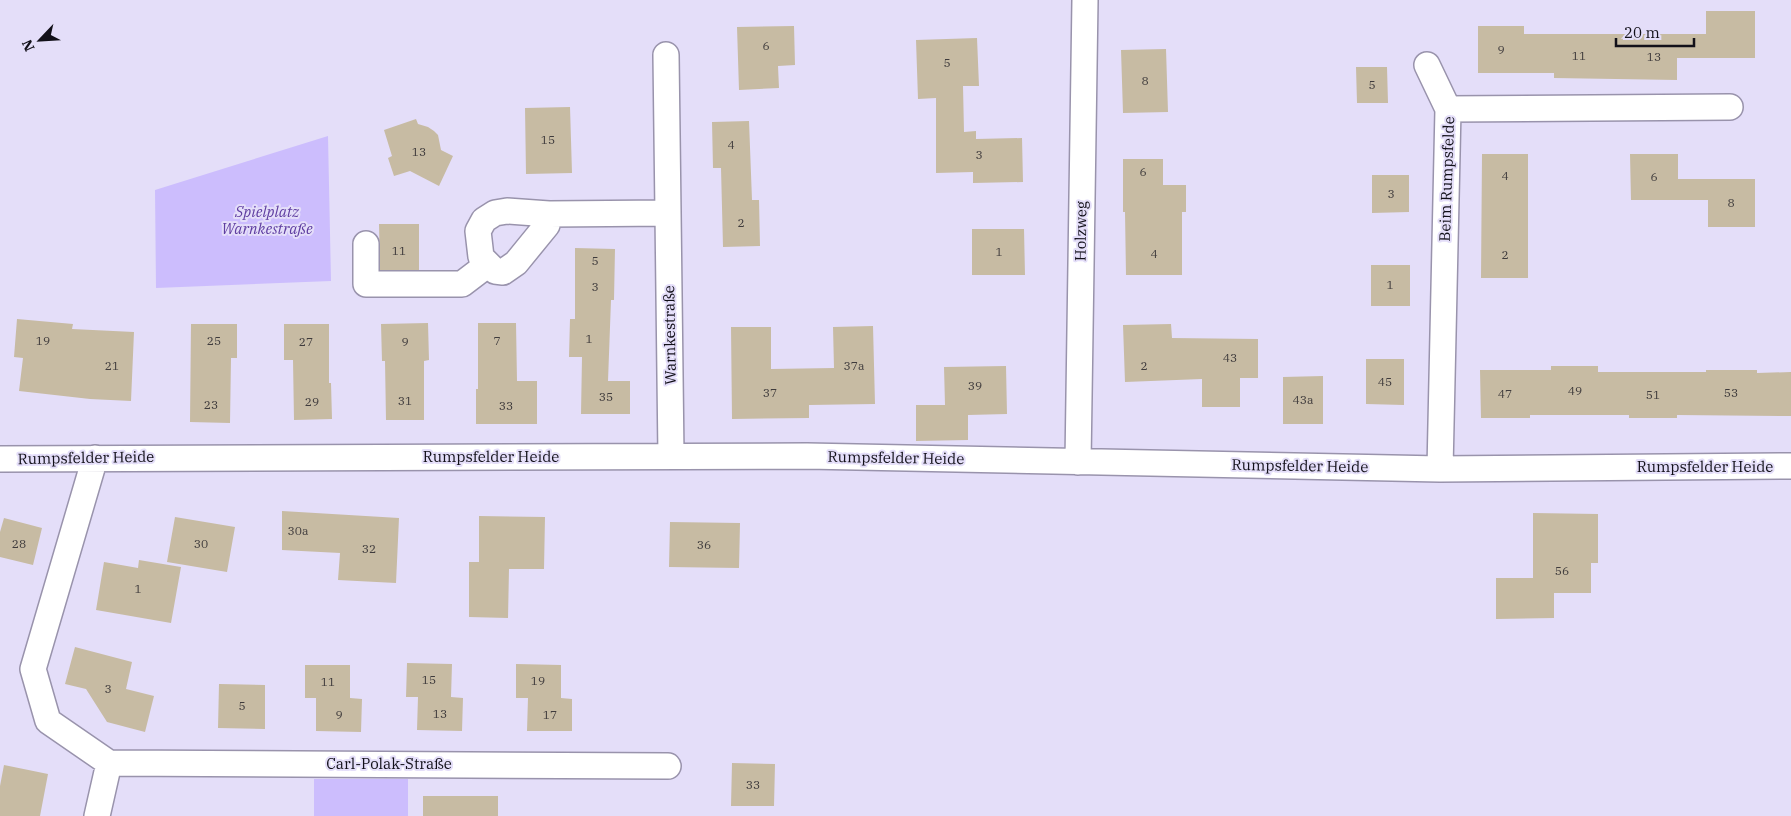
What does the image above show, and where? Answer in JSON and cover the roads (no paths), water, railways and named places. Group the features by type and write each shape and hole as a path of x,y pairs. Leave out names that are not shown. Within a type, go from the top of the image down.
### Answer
{"street":[{"name":"Holzweg","path":"1078,462 1085,0"},
{"name":"Warnkestraße","path":"666,55 671,456"},
{"path":"1427,65 1448,109"},
{"name":"Beim Rumpsfelde","path":"1440,469 1448,109 1730,108"},
{"path":"549,214 547,225 516,264 504,272 495,272 480,256 478,231 484,220 495,213 507,211 549,214 668,213"},
{"path":"366,244 366,284 462,284 487,265"},
{"name":"Rumpsfelder Heide","path":"0,458 671,456 1440,469 1791,466"},
{"path":"95,458 33,669 48,720 109,763 97,816"},
{"name":"Carl-Polak-Straße","path":"109,763 668,766"}],"park label":[{"name":"Spielplatz Warnkestraße","path":"267,220"}]}
